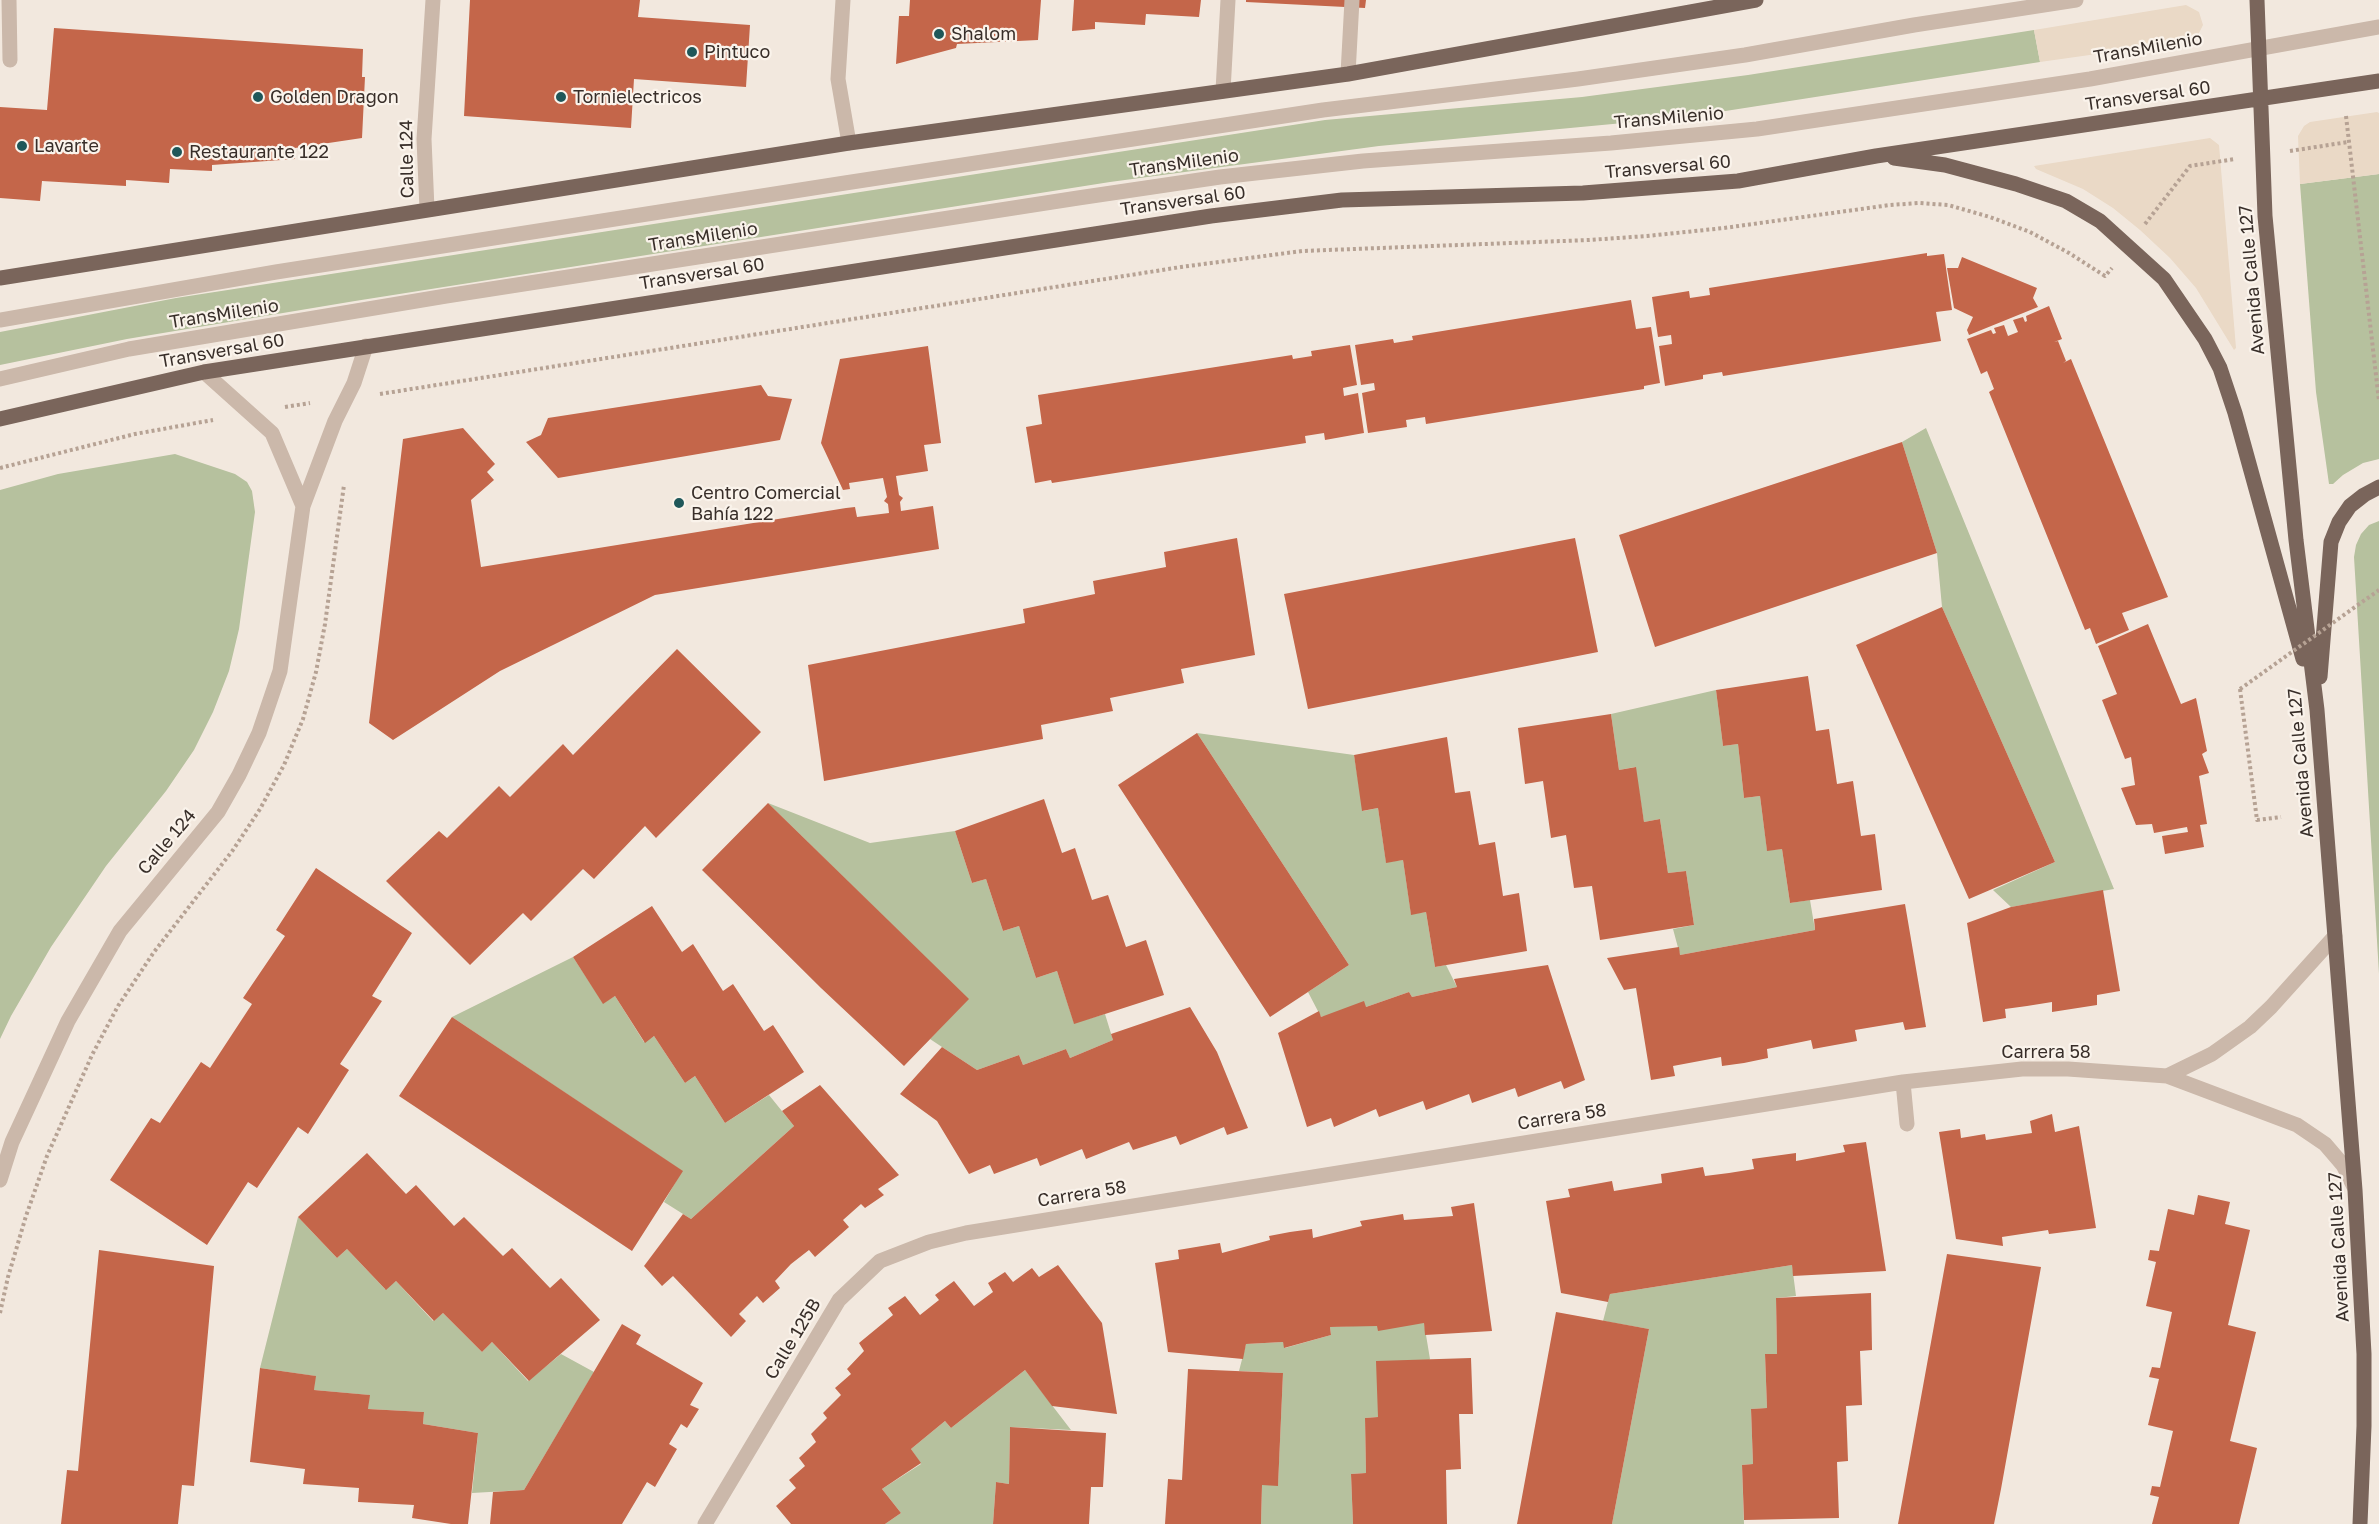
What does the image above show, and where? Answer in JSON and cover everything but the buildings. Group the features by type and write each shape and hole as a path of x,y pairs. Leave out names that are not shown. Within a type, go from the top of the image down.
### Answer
{"main road":[{"name":"Avenida Calle 127","path":"2257,0 2265,216 2296,540 2317,710 2355,1190 2364,1354 2360,1524"},
{"path":"0,278 849,142 1348,74 1746,1"},
{"name":"Transversal 60","path":"0,419 204,372 1223,214 1342,200 1583,193 1738,181 1876,156 2379,81"},
{"path":"1876,156 1945,165 2016,184 2066,201 2100,221 2164,279 2205,339 2220,368 2235,414 2317,710"},
{"path":"2317,710 2331,542 2339,522 2350,506 2379,487"}],"street":[{"path":"9,0 10,60"},
{"name":"Calle 124","path":"427,209 424,139 433,0"},
{"path":"843,0 838,79 849,142"},
{"path":"1223,91 1228,0"},
{"path":"1348,74 1352,0"},
{"name":"TransMilenio","path":"0,320 276,272 833,185 1323,110 1578,79 1745,55 1914,25 2076,0"},
{"name":"TransMilenio","path":"0,379 129,349 446,296 1078,198 1220,177 1363,160 1611,143 1757,129 2090,79 2379,27"},
{"name":"Calle 124","path":"0,1180 12,1142 68,1021 120,931 218,812 259,733 280,671 303,506 366,346"},
{"path":"204,372 272,433 303,506"},
{"name":"Carrera 58","path":"2167,1076 2212,1054 2250,1027 2335,936"},
{"name":"Carrera 58","path":"966,1233 1903,1082 2022,1069 2167,1076 2297,1125 2325,1144 2343,1165 2355,1190"},
{"path":"1903,1082 1908,1124"},
{"name":"Calle 125B","path":"705,1524 839,1300 880,1261 929,1242 966,1233"}],"path":[{"path":"2348,142 2379,401"},
{"path":"0,468 135,434 251,413 1181,267 1302,251 1635,237 1724,228 1860,208 1919,203 1948,205 1990,217 2040,238 2105,276 2190,166"},
{"path":"2281,817 2257,820 2240,689 2379,590"}],"green space":[{"path":"2034,30 2040,62 1687,117 1379,146 1110,182 355,301 127,339 0,365 0,332 176,298 1325,120 1582,97 1748,75"},
{"path":"2379,174 2379,459 2363,463 2333,484 2329,484 2316,392 2300,184"},
{"path":"1926,428 2114,889 2011,907 1993,890 2055,862 1942,607 1937,553 1902,442"},
{"path":"175,454 235,474 247,482 252,491 255,512 239,629 229,671 213,712 194,750 166,791 106,866 51,947 0,1039 0,490 58,474"},
{"path":"2379,521 2379,974 2354,557 2361,534 2369,525"},
{"path":"1716,690 1723,746 1738,744 1744,798 1760,796 1767,850 1782,849 1790,903 1810,900 1815,930 1680,955 1673,929 1694,925 1686,871 1668,873 1660,819 1644,822 1635,767 1619,770 1611,714"},
{"path":"1197,733 1354,755 1363,811 1378,808 1386,862 1403,860 1411,914 1426,912 1435,967 1446,965 1457,987 1412,997 1409,992 1366,1007 1321,1017 1308,992 1349,965"},
{"path":"768,803 870,843 955,831 972,883 986,879 1003,931 1019,926 1036,978 1057,971 1074,1023 1105,1014 1113,1040 1070,1058 1066,1049 1023,1065 1019,1055 977,1070 930,1039 968,999"},
{"path":"573,957 603,1003 615,996 644,1042 654,1036 685,1083 695,1076 725,1123 769,1095 794,1126 691,1219 664,1202 682,1171 452,1017"},
{"path":"298,1217 337,1258 347,1249 385,1289 396,1281 433,1321 443,1313 482,1352 492,1342 528,1381 561,1354 594,1372 524,1490 472,1493 478,1433 423,1424 424,1412 368,1409 369,1395 314,1390 315,1376 260,1368"},
{"path":"1792,1265 1796,1296 1776,1298 1777,1354 1765,1355 1767,1408 1751,1409 1753,1464 1742,1465 1744,1524 1612,1524 1649,1329 1603,1321 1610,1294"},
{"path":"1424,1323 1430,1359 1378,1417 1365,1418 1366,1473 1351,1474 1353,1524 1261,1524 1262,1485 1278,1485 1283,1373 1239,1371 1246,1344 1283,1342 1285,1348 1331,1335 1330,1327"},
{"path":"1025,1370 1071,1430 1010,1427 1009,1484 996,1482 993,1524 885,1524 901,1513 882,1489 921,1464 911,1449 945,1421 951,1428"}],"shaded area":[{"path":"2186,5 2199,12 2203,25 2197,37 2189,41 2040,62 2034,30"},
{"path":"2379,113 2379,174 2300,184 2298,136 2304,126 2310,122"},
{"path":"2210,138 2219,145 2236,348 2234,350 2196,288 2170,258 2140,230 2113,208 2083,189 2036,169 2034,166"}],"place":[{"name":"Shalom","path":"939,34"},
{"name":"Pintuco","path":"692,52"},
{"name":"Golden Dragon","path":"258,97"},
{"name":"Tornielectricos","path":"561,97"},
{"name":"Lavarte","path":"22,146"},
{"name":"Restaurante 122","path":"177,152"},
{"name":"Centro Comercial Bahía 122","path":"679,503"}]}
